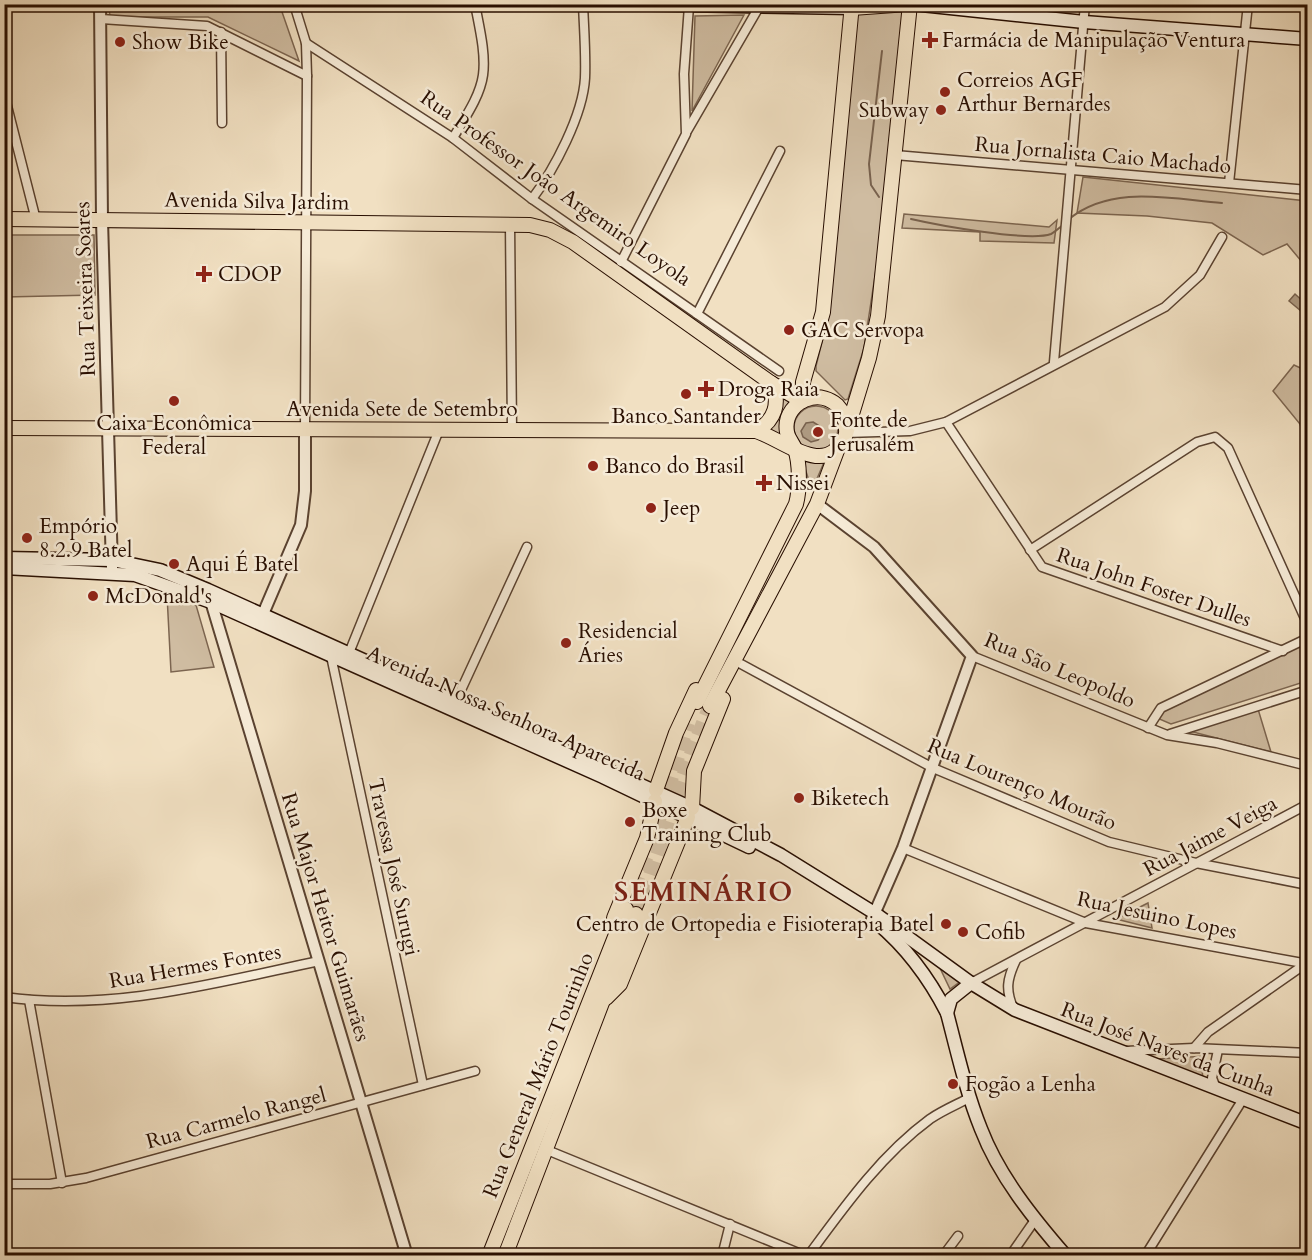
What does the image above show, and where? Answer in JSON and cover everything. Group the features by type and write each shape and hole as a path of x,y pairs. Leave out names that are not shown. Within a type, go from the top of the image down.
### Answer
{"main road":[{"path":"622,4 759,7 910,4 1084,22 1308,39"},
{"path":"704,704 750,614 817,504 838,447 846,433 869,358 878,316 910,4"},
{"path":"802,401 803,382 823,312 852,6"},
{"name":"Avenida Silva Jardim","path":"4,219 510,224"},
{"name":"Rua Professor João Argemiro Loyola","path":"510,224 550,230 573,242 771,383 802,401"},
{"path":"573,242 605,251"},
{"path":"731,337 737,357"},
{"path":"789,393 803,382"},
{"path":"756,431 767,424 775,409 776,396 771,383"},
{"path":"750,614 716,649 676,733 655,796 647,838 592,974 597,999 620,984 690,812 693,779 704,743 717,710 741,664 750,614 796,504 795,448 787,432 787,420 793,409 802,401 820,398 836,405 844,415 846,433"},
{"name":"Avenida Sete de Setembro","path":"4,428 756,431 795,448"},
{"path":"795,448 807,455 820,457 838,447"},
{"path":"797,474 807,495 817,504"},
{"name":"Avenida Nossa Senhora Aparecida","path":"4,558 112,566 210,596 261,619 349,653 456,701 781,855 874,916 920,968 947,1013 981,1129 995,1159 1035,1220 1066,1256"},
{"name":"Avenida Nossa Senhora Aparecida","path":"4,568 112,566"},
{"name":"Avenida Nossa Senhora Aparecida","path":"261,619 331,656 655,796"},
{"name":"Rua General Mário Tourinho","path":"489,1256 631,912"},
{"name":"Rua José Naves da Cunha","path":"874,916 971,983 1015,1010 1308,1124"},
{"path":"947,1013 951,999 971,983"},
{"name":"Rua General Mário Tourinho","path":"505,1256 548,1150 597,999"}],"street":[{"name":"Rua Teixeira Soares","path":"100,4 102,220 112,566"},
{"path":"261,619 302,525 305,491 305,222 308,76 306,43 294,4"},
{"path":"453,138 475,99 483,74 482,42 475,4"},
{"path":"532,199 545,182 571,132 585,81 583,4"},
{"path":"1054,362 1085,4"},
{"path":"1229,183 1248,4"},
{"path":"686,134 684,74 689,6"},
{"path":"621,262 686,134 759,7"},
{"path":"100,19 207,26 308,76"},
{"path":"221,32 222,123"},
{"name":"Rua Professor João Argemiro Loyola","path":"306,43 453,138 532,199 779,371"},
{"path":"4,94 36,220"},
{"path":"696,314 780,150"},
{"name":"Rua Jornalista Caio Machado","path":"895,155 1308,190"},
{"path":"510,224 512,430"},
{"path":"846,433 910,431 945,422 1054,362 1165,307 1200,275 1222,237"},
{"name":"Rua John Foster Dulles","path":"945,422 1042,567 1283,651"},
{"path":"349,653 439,430"},
{"path":"1030,550 1197,442 1215,437 1228,448 1308,625"},
{"name":"Rua São Leopoldo","path":"817,504 874,547 972,656 1167,735 1217,743 1308,766"},
{"path":"456,701 527,547"},
{"name":"Rua Major Heitor Guimarães","path":"210,596 407,1256"},
{"path":"1148,728 1161,708 1308,638"},
{"name":"Travessa José Surugi","path":"331,656 423,1085"},
{"path":"874,916 903,849 972,656"},
{"name":"Rua Lourenço Mourão","path":"741,664 933,768 1109,842 1196,864 1308,885"},
{"path":"1167,735 1308,690"},
{"name":"Rua Jaime Veiga","path":"971,983 1308,804"},
{"name":"Rua Jesuino Lopes","path":"903,849 1086,923 1307,963"},
{"path":"1015,1010 1007,995 1006,986 1016,959"},
{"name":"Rua Hermes Fontes","path":"4,997 29,1000 102,1000 153,996 319,961"},
{"path":"1194,1048 1208,1032 1307,963"},
{"path":"29,1000 62,1183"},
{"path":"1116,1051 1194,1048 1308,1053"},
{"path":"1216,1088 1212,1078 1218,1050"},
{"name":"Rua Carmelo Rangel","path":"4,1184 62,1183 475,1071"},
{"path":"548,1150 807,1256 843,1208 885,1160 931,1119 971,1097"},
{"path":"1144,1256 1243,1099"},
{"path":"1010,1256 1035,1220"},
{"path":"722,1256 730,1224"},
{"path":"943,1256 958,1236"}],"shaded area":[{"path":"852,5 906,5 878,256 864,348 848,399 845,400 816,371 816,366 829,314"},
{"path":"109,7 281,9 299,61 208,17 110,17"},
{"path":"744,15 692,111 695,16"},
{"path":"1083,177 1307,201 1307,268 1287,244 1263,255 1212,223 1147,216 1077,213"},
{"path":"904,214 1049,227 1057,220 1054,243 980,241 980,232 902,228"},
{"path":"4,235 94,235 95,295 5,297"},
{"path":"1295,294 1307,305 1301,311 1289,301"},
{"path":"1294,365 1307,371 1307,449 1300,424 1273,391"},
{"path":"778,393 790,398 782,425 783,437 768,428"},
{"path":"816,406 831,413 838,428 831,443 816,450 801,443 794,428 801,413"},
{"name":"Fonte de Jerusalém","path":"813,422 821,427 822,435 818,440 811,442 803,437 801,431 806,423"},
{"path":"802,459 825,460 813,488 811,487"},
{"path":"167,595 196,605 214,667 171,672"},
{"path":"1307,643 1307,681 1171,724 1157,718 1162,712"},
{"path":"1258,709 1271,752 1189,731"},
{"path":"1148,903 1152,928 1116,919"},
{"path":"938,964 961,981 950,989"},
{"path":"1206,1056 1202,1067 1203,1082 1156,1059"}],"waterway":[{"path":"879,197 871,185 869,164 882,51"},
{"path":"1069,219 1086,208 1104,201 1142,196 1222,203"},
{"path":"911,219 983,232 1023,236 1051,234 1063,225"}],"tunnel":[{"path":"636,914 710,706"},
{"path":"626,909 653,840 688,723"}],"place":[{"name":"Farmácia de Manipulação Ventura","path":"930,40"},
{"name":"Show Bike","path":"120,42"},
{"name":"Correios AGF Arthur Bernardes","path":"945,92"},
{"name":"Subway","path":"941,110"},
{"name":"CDOP","path":"204,274"},
{"name":"GAC Servopa","path":"789,330"},
{"name":"Droga Raia","path":"706,389"},
{"name":"Banco Santander","path":"686,394"},
{"name":"Caixa Econômica Federal","path":"174,401"},
{"name":"Fonte de Jerusalém","path":"818,432"},
{"name":"Banco do Brasil","path":"593,466"},
{"name":"Nissei","path":"764,483"},
{"name":"Jeep","path":"651,508"},
{"name":"Empório 8.2.9 Batel","path":"27,538"},
{"name":"Aqui É Batel","path":"174,564"},
{"name":"McDonald's","path":"93,596"},
{"name":"Residencial Áries","path":"566,643"},
{"name":"Biketech","path":"799,798"},
{"name":"Boxe Training Club","path":"630,822"},
{"name":"Centro de Ortopedia e Fisioterapia Batel","path":"946,924"},
{"name":"Cofib","path":"963,932"},
{"name":"Fogão a Lenha","path":"953,1084"}],"district":[{"name":"SEMINÁRIO","path":"704,892"}]}
